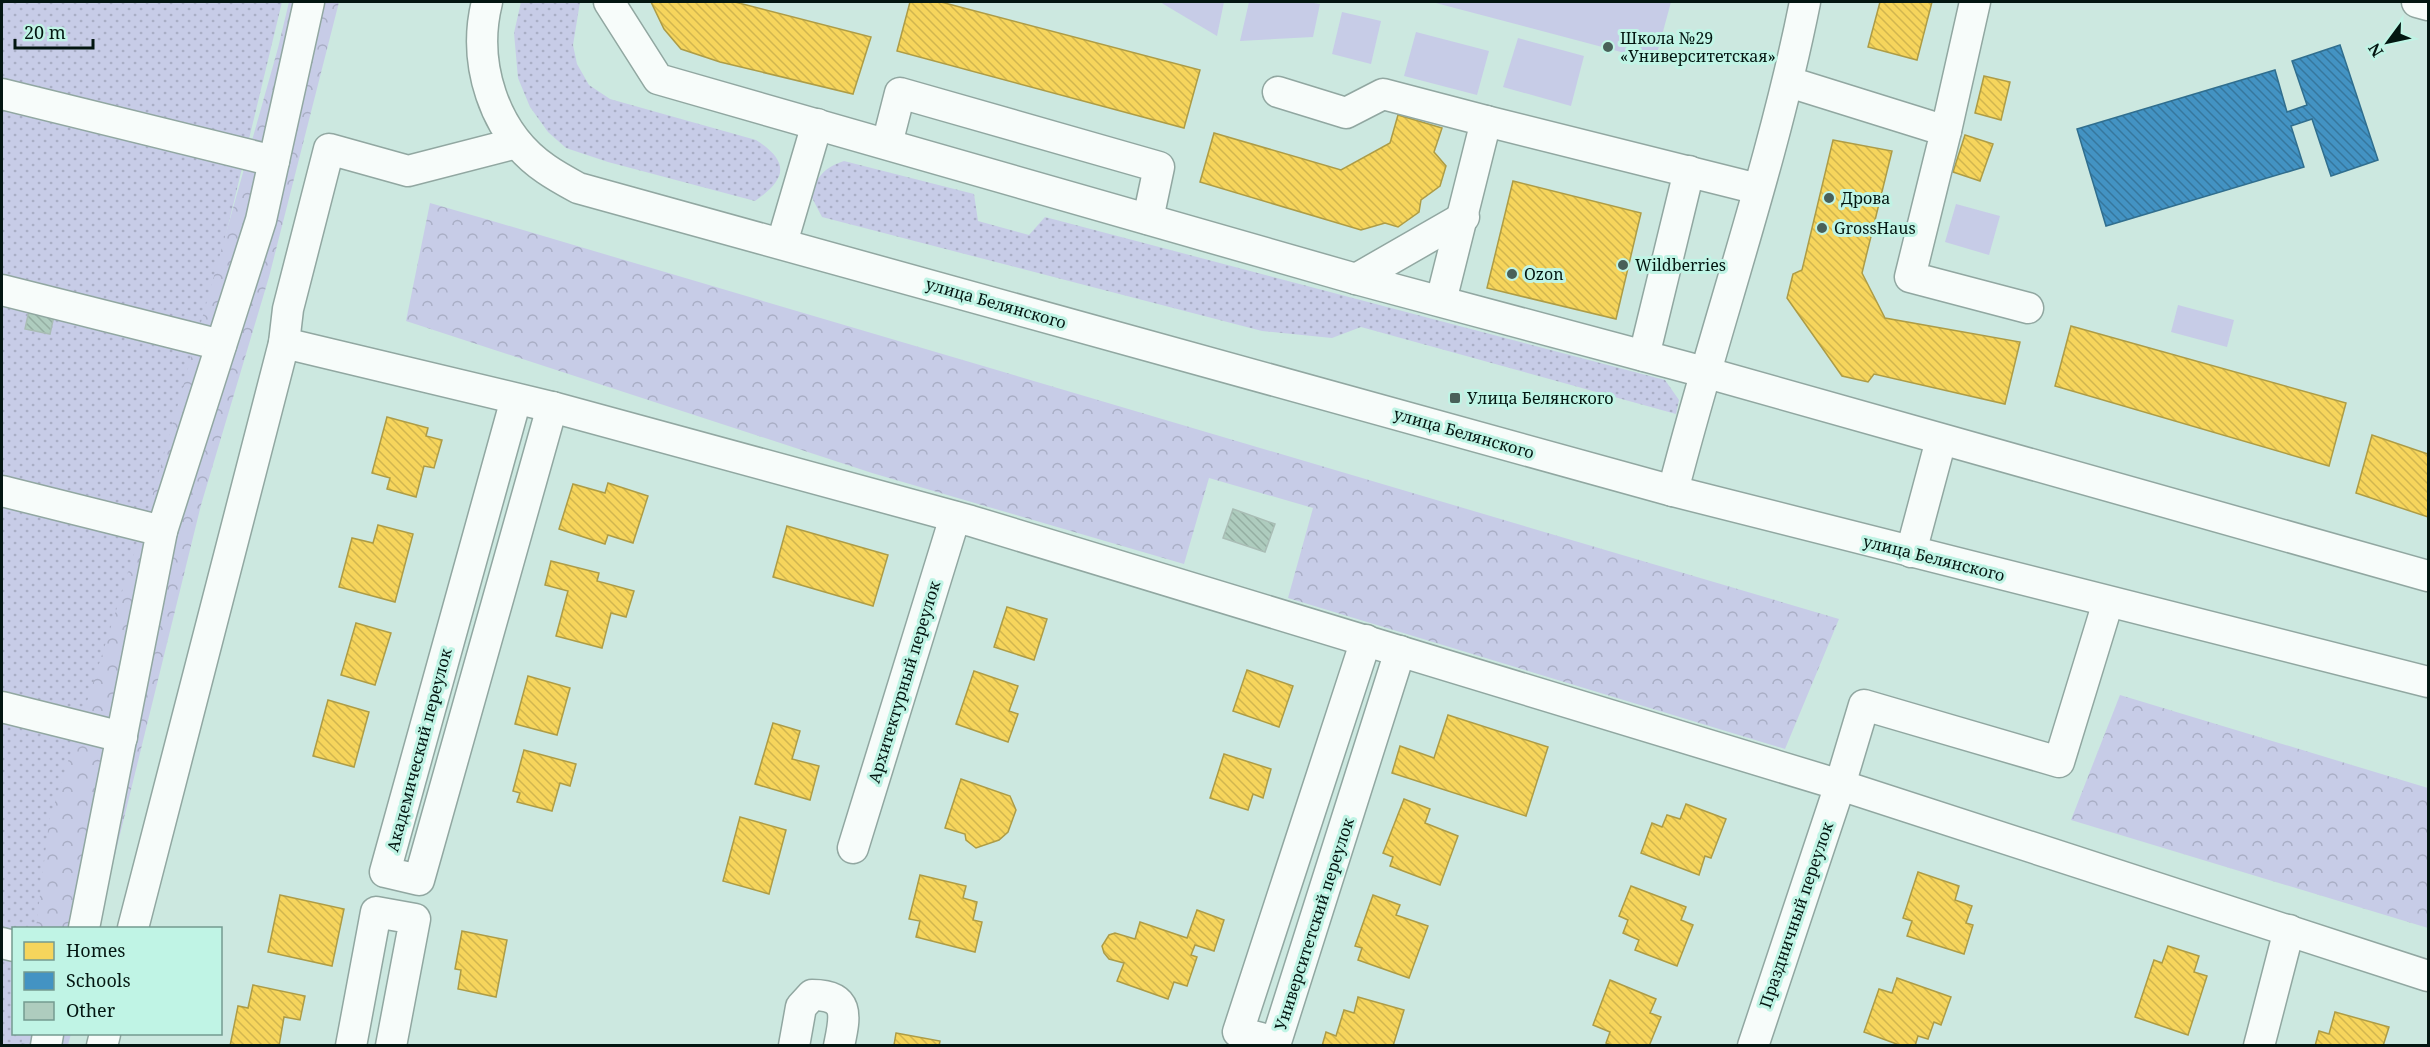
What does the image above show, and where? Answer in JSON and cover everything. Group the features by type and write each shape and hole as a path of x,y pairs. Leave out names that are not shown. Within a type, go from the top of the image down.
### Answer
{"street":[{"path":"84,927 162,531 261,220 309,2"},
{"name":"улица Белянского","path":"487,2 483,17 482,55 490,93 501,119 518,143 544,169 578,188 1673,491 2428,682"},
{"path":"609,2 658,78 1356,279 1704,372 2428,576"},
{"path":"1673,491 1704,372 1789,82 1805,2"},
{"path":"1975,2 1911,277 2028,308"},
{"path":"2417,2 2428,5"},
{"path":"1789,82 1946,131"},
{"path":"1278,92 1346,113 1383,94 1758,189"},
{"path":"886,144 900,93 1147,163 1159,167 1148,219"},
{"path":"2,94 274,161"},
{"path":"1441,301 1464,217 1486,121"},
{"path":"782,243 817,124"},
{"path":"132,927 284,343 288,309 328,149 408,171 518,143"},
{"path":"1644,356 1689,171"},
{"path":"1356,279 1464,217"},
{"path":"2,290 221,345"},
{"path":"284,343 552,407 955,517 1840,784 2428,976"},
{"name":"Академический переулок","path":"516,399 385,872 419,880 552,407"},
{"path":"1911,552 1941,440"},
{"path":"2,491 162,531"},
{"name":"Архитектурный переулок","path":"854,848 955,517"},
{"name":"Праздничный переулок","path":"1753,1046 1864,705 2058,762 2108,602"},
{"name":"Университетский переулок","path":"1366,640 1238,1032 1276,1042 1401,651"},
{"path":"2,707 122,737"},
{"path":"351,1046 376,912 415,919 391,1046"},
{"path":"2259,1046 2289,930"},
{"path":"794,1046 801,1007 812,995 839,1002 845,1015 839,1046"}],"green space":[{"path":"2,2 282,2 59,927 12,927 12,1035 34,1035 31,1045 2,1046"},
{"path":"289,2 339,2 269,277 201,505 97,927 36,927 49,821 150,504"},
{"path":"521,2 580,2 573,45 577,64 589,85 610,99 756,140 775,156 780,170 778,178 766,193 755,201 608,162 566,148 548,132 530,107 518,78 514,33"},
{"path":"1160,2 1224,2 1217,36"},
{"path":"1249,2 1320,4 1313,37 1240,41"},
{"name":"Школа №29 «Университетская»","path":"1432,2 1671,2 1655,61"},
{"path":"1342,12 1381,21 1371,64 1332,54"},
{"path":"1416,32 1489,51 1477,95 1404,76"},
{"path":"1518,38 1584,56 1571,106 1503,87"},
{"path":"844,161 974,194 978,221 1029,235 1045,217 1665,380 1679,400 1676,414 1361,327 1332,338 1262,331 822,217 810,194 823,173"},
{"path":"430,203 1839,619 1785,749 1288,598 1313,508 1209,478 1184,564 872,473 406,321"},
{"path":"1956,204 2000,216 1989,255 1945,242"},
{"path":"2178,305 2234,320 2227,347 2171,332"},
{"path":"2120,695 2428,788 2428,928 2071,820"},
{"path":"23,1035 71,1035 68,1045 21,1046"}],"building: Homes":[{"path":"651,2 735,2 871,37 853,94 720,62 681,49 664,29"},
{"path":"910,2 941,2 1200,70 1184,128 897,51"},
{"path":"1880,2 1932,2 1917,60 1868,47"},
{"path":"1984,76 2010,82 2001,120 1975,113"},
{"path":"1398,115 1442,128 1434,152 1446,166 1440,186 1421,200 1419,212 1398,227 1385,223 1361,230 1200,182 1214,133 1341,170 1390,143"},
{"path":"1965,135 1993,144 1980,181 1953,172"},
{"path":"1833,140 1892,151 1862,273 1885,318 2020,342 2005,404 1874,374 1868,382 1842,376 1787,298 1793,274 1802,270"},
{"path":"1513,181 1641,213 1616,319 1487,288"},
{"path":"2071,326 2346,403 2329,466 2055,386"},
{"path":"387,417 428,428 426,436 442,440 434,468 424,466 416,497 387,489 390,478 372,473"},
{"path":"2372,435 2428,454 2428,517 2356,493"},
{"path":"608,483 648,496 633,543 608,535 605,544 559,529 573,484 605,493"},
{"path":"378,525 413,534 395,602 339,587 352,538 373,543"},
{"path":"787,526 888,555 873,606 773,577"},
{"path":"551,561 599,573 597,581 634,591 626,617 611,613 602,648 556,636 568,591 545,585"},
{"path":"1007,607 1047,619 1034,660 994,647"},
{"path":"356,623 391,633 375,685 341,675"},
{"path":"1247,670 1293,686 1279,727 1233,711"},
{"path":"974,671 1018,686 1009,711 1018,714 1008,742 956,724"},
{"path":"528,676 570,688 557,735 515,724"},
{"path":"328,700 369,712 354,767 313,756"},
{"path":"1448,715 1548,747 1526,816 1392,773 1400,746 1434,758"},
{"path":"773,723 800,731 792,759 819,766 810,800 755,784"},
{"path":"524,750 576,764 570,786 560,783 552,811 517,802 520,793 513,791"},
{"path":"1224,754 1271,769 1263,798 1253,794 1248,810 1210,798"},
{"path":"961,779 1010,796 1016,810 1008,832 999,840 976,848 966,840 965,834 945,828"},
{"path":"1404,799 1430,809 1425,823 1458,836 1440,885 1390,866 1393,857 1383,853"},
{"path":"1686,804 1726,819 1711,858 1705,856 1699,875 1641,853 1652,823 1662,827 1667,815 1680,819"},
{"path":"740,817 786,830 769,894 723,881"},
{"path":"1918,872 1959,886 1955,900 1972,906 1966,923 1973,925 1964,954 1907,936 1912,921 1903,918"},
{"path":"920,875 966,886 963,898 977,902 973,920 982,922 975,952 916,937 920,921 909,919"},
{"path":"1631,886 1686,907 1681,920 1693,925 1677,966 1635,950 1639,940 1623,933 1628,920 1619,916"},
{"path":"280,895 344,909 332,966 268,952"},
{"path":"1373,895 1400,905 1396,915 1428,926 1409,978 1358,960 1362,948 1355,946"},
{"path":"1197,910 1224,920 1214,951 1195,945 1191,955 1197,957 1187,986 1174,982 1168,999 1117,981 1124,963 1109,959 1104,953 1102,946 1109,935 1115,933 1135,939 1140,922 1187,938"},
{"path":"462,931 507,940 496,997 458,989 461,970 455,969"},
{"path":"2168,946 2199,956 2194,972 2207,976 2188,1035 2135,1017 2154,960 2162,963"},
{"path":"1897,978 1951,997 1941,1025 1934,1022 1928,1039 1918,1036 1915,1046 1902,1046 1864,1032 1879,989 1892,993"},
{"path":"1610,980 1656,999 1650,1013 1661,1017 1649,1046 1613,1046 1606,1043 1610,1032 1593,1025"},
{"path":"253,985 305,996 300,1020 284,1017 279,1046 230,1046 238,1006 248,1008"},
{"path":"1358,997 1404,1010 1393,1046 1322,1046 1326,1032 1336,1036 1344,1010 1354,1013"},
{"path":"2335,1012 2389,1027 2383,1046 2315,1046 2319,1031 2329,1034"},
{"path":"896,1033 940,1041 939,1046 889,1046 894,1045"}],"building: Schools":[{"path":"2340,45 2378,160 2331,176 2312,119 2291,126 2304,167 2106,226 2077,129 2275,70 2287,112 2307,105 2292,61"}],"building: Other":[{"path":"30,306 55,311 50,334 25,329"},
{"path":"1233,509 1275,524 1265,552 1223,538"}],"place":[{"name":"Школа №29 «Университетская»","path":"1608,47"},
{"name":"Дрова","path":"1829,198"},
{"name":"GrossHaus","path":"1822,228"},
{"name":"Wildberries","path":"1623,265"},
{"name":"Ozon","path":"1512,274"},
{"name":"Улица Белянского","path":"1455,398"}]}
